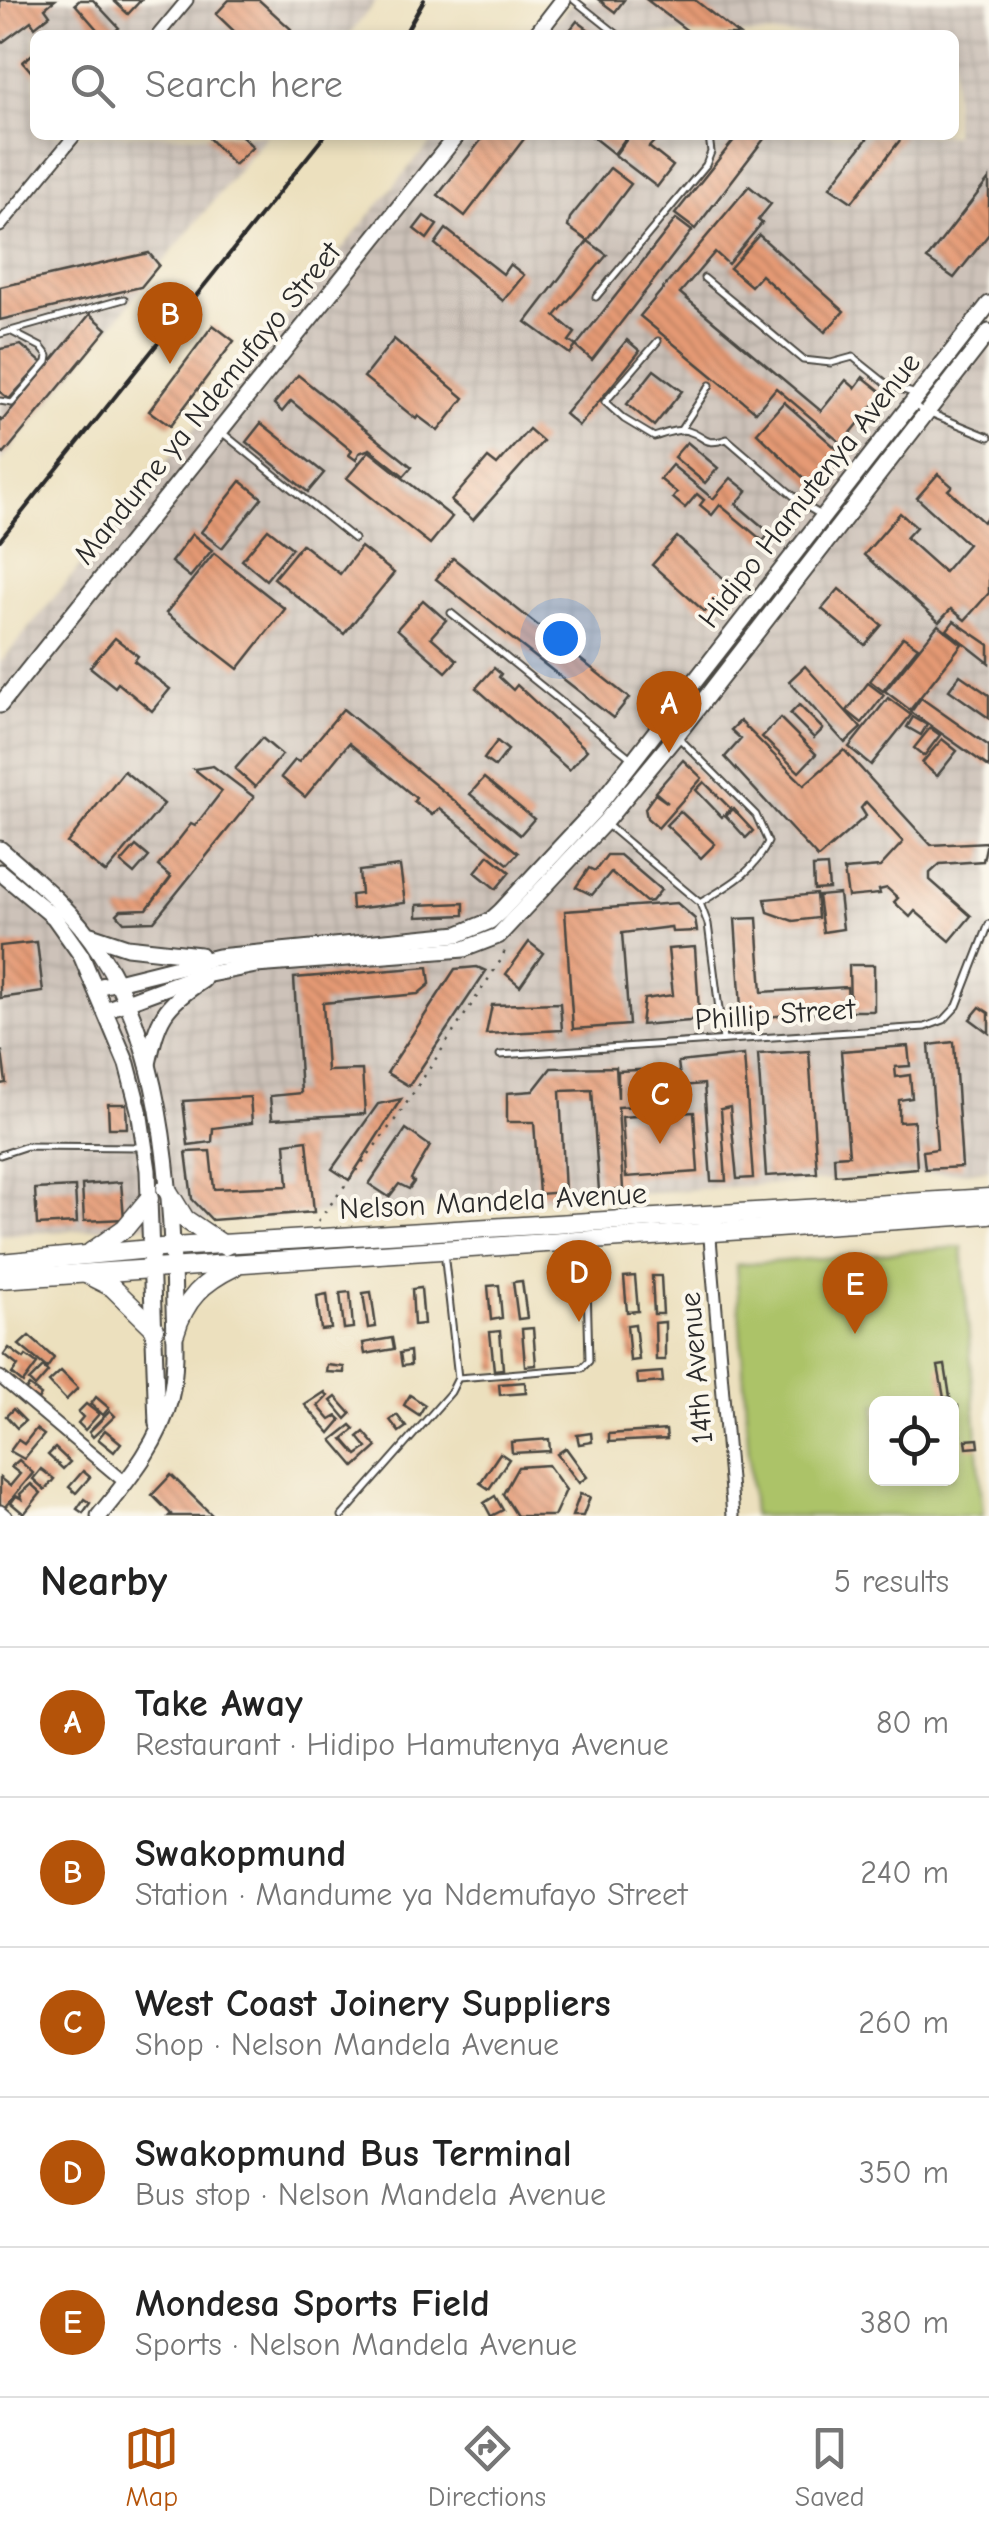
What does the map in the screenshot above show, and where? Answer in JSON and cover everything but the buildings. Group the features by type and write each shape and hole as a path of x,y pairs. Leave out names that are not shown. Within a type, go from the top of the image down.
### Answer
{"main road":[{"path":"166,1188 185,1219 225,1246"},
{"name":"Nelson Mandela Avenue","path":"0,1263 150,1269 586,1238 989,1198"},
{"path":"149,1199 84,1265 155,1330"},
{"name":"Nelson Mandela Avenue","path":"0,1279 172,1247 989,1214"},
{"path":"175,1333 182,1312 201,1285 244,1262"}],"street":[{"path":"162,30 187,0"},
{"path":"540,30 562,0"},
{"path":"0,226 71,140"},
{"name":"Mandume ya Ndemufayo Street","path":"0,705 453,140"},
{"name":"Hidipo Hamutenya Avenue","path":"105,1010 216,965 464,949 481,944 510,926 599,818 634,760 989,304"},
{"name":"Hidipo Hamutenya Avenue","path":"97,988 116,981 216,965 459,934 501,911 599,818 676,736 989,332"},
{"path":"0,849 88,933 126,1001 148,1064 174,1266 170,1402 152,1444 99,1516"},
{"path":"0,872 54,917 81,955 127,1064 144,1147 149,1199 157,1428"},
{"path":"88,933 128,948 216,965"},
{"path":"148,1064 161,1016 216,965"},
{"name":"14th Avenue","path":"709,1224 733,1516"},
{"path":"0,1377 126,1483"},
{"path":"0,1511 6,1516"}],"lane":[{"path":"574,0 612,30"},
{"path":"596,297 706,166 709,140"},
{"path":"704,278 803,360 830,364 853,356 928,412 989,437"},
{"path":"0,334 124,299"},
{"path":"0,401 12,403 48,356 40,346 10,331"},
{"path":"658,341 605,402 624,419 654,436 680,430 690,431 704,442 726,438 804,505 823,516"},
{"path":"680,430 710,385"},
{"path":"219,430 354,538"},
{"path":"451,613 634,760"},
{"path":"676,736 756,815 768,842 760,862 746,875 700,903"},
{"path":"599,818 700,903 708,924 723,1040"},
{"name":"Phillip Street","path":"500,1056 925,1027 944,1020 958,1006 989,924"},
{"path":"0,1156 27,1146 144,1147"},
{"path":"458,1378 582,1368 590,1361 586,1238"},
{"path":"342,1516 451,1392 458,1378 444,1249"}],"path":[{"path":"304,1240 400,1114 501,960 510,926"}],"shaded area":[{"path":"0,0 377,0 353,30 30,30 30,140 263,140 0,463"},
{"path":"575,0 989,0 989,1170 0,1235 0,663 416,159 435,140 959,140 959,30 545,30"}],"green space":[{"path":"962,1247 983,1516 753,1516 736,1265"}],"railway":[{"path":"407,30 424,0"},
{"path":"0,540 321,140"}],"place":[{"name":"Swakopmund","path":"170,364"},
{"name":"Take Away","path":"669,753"},
{"name":"West Coast Joinery Suppliers","path":"660,1144"},
{"name":"Swakopmund Bus Terminal","path":"579,1322"},
{"name":"Mondesa Sports Field","path":"855,1334"}]}
